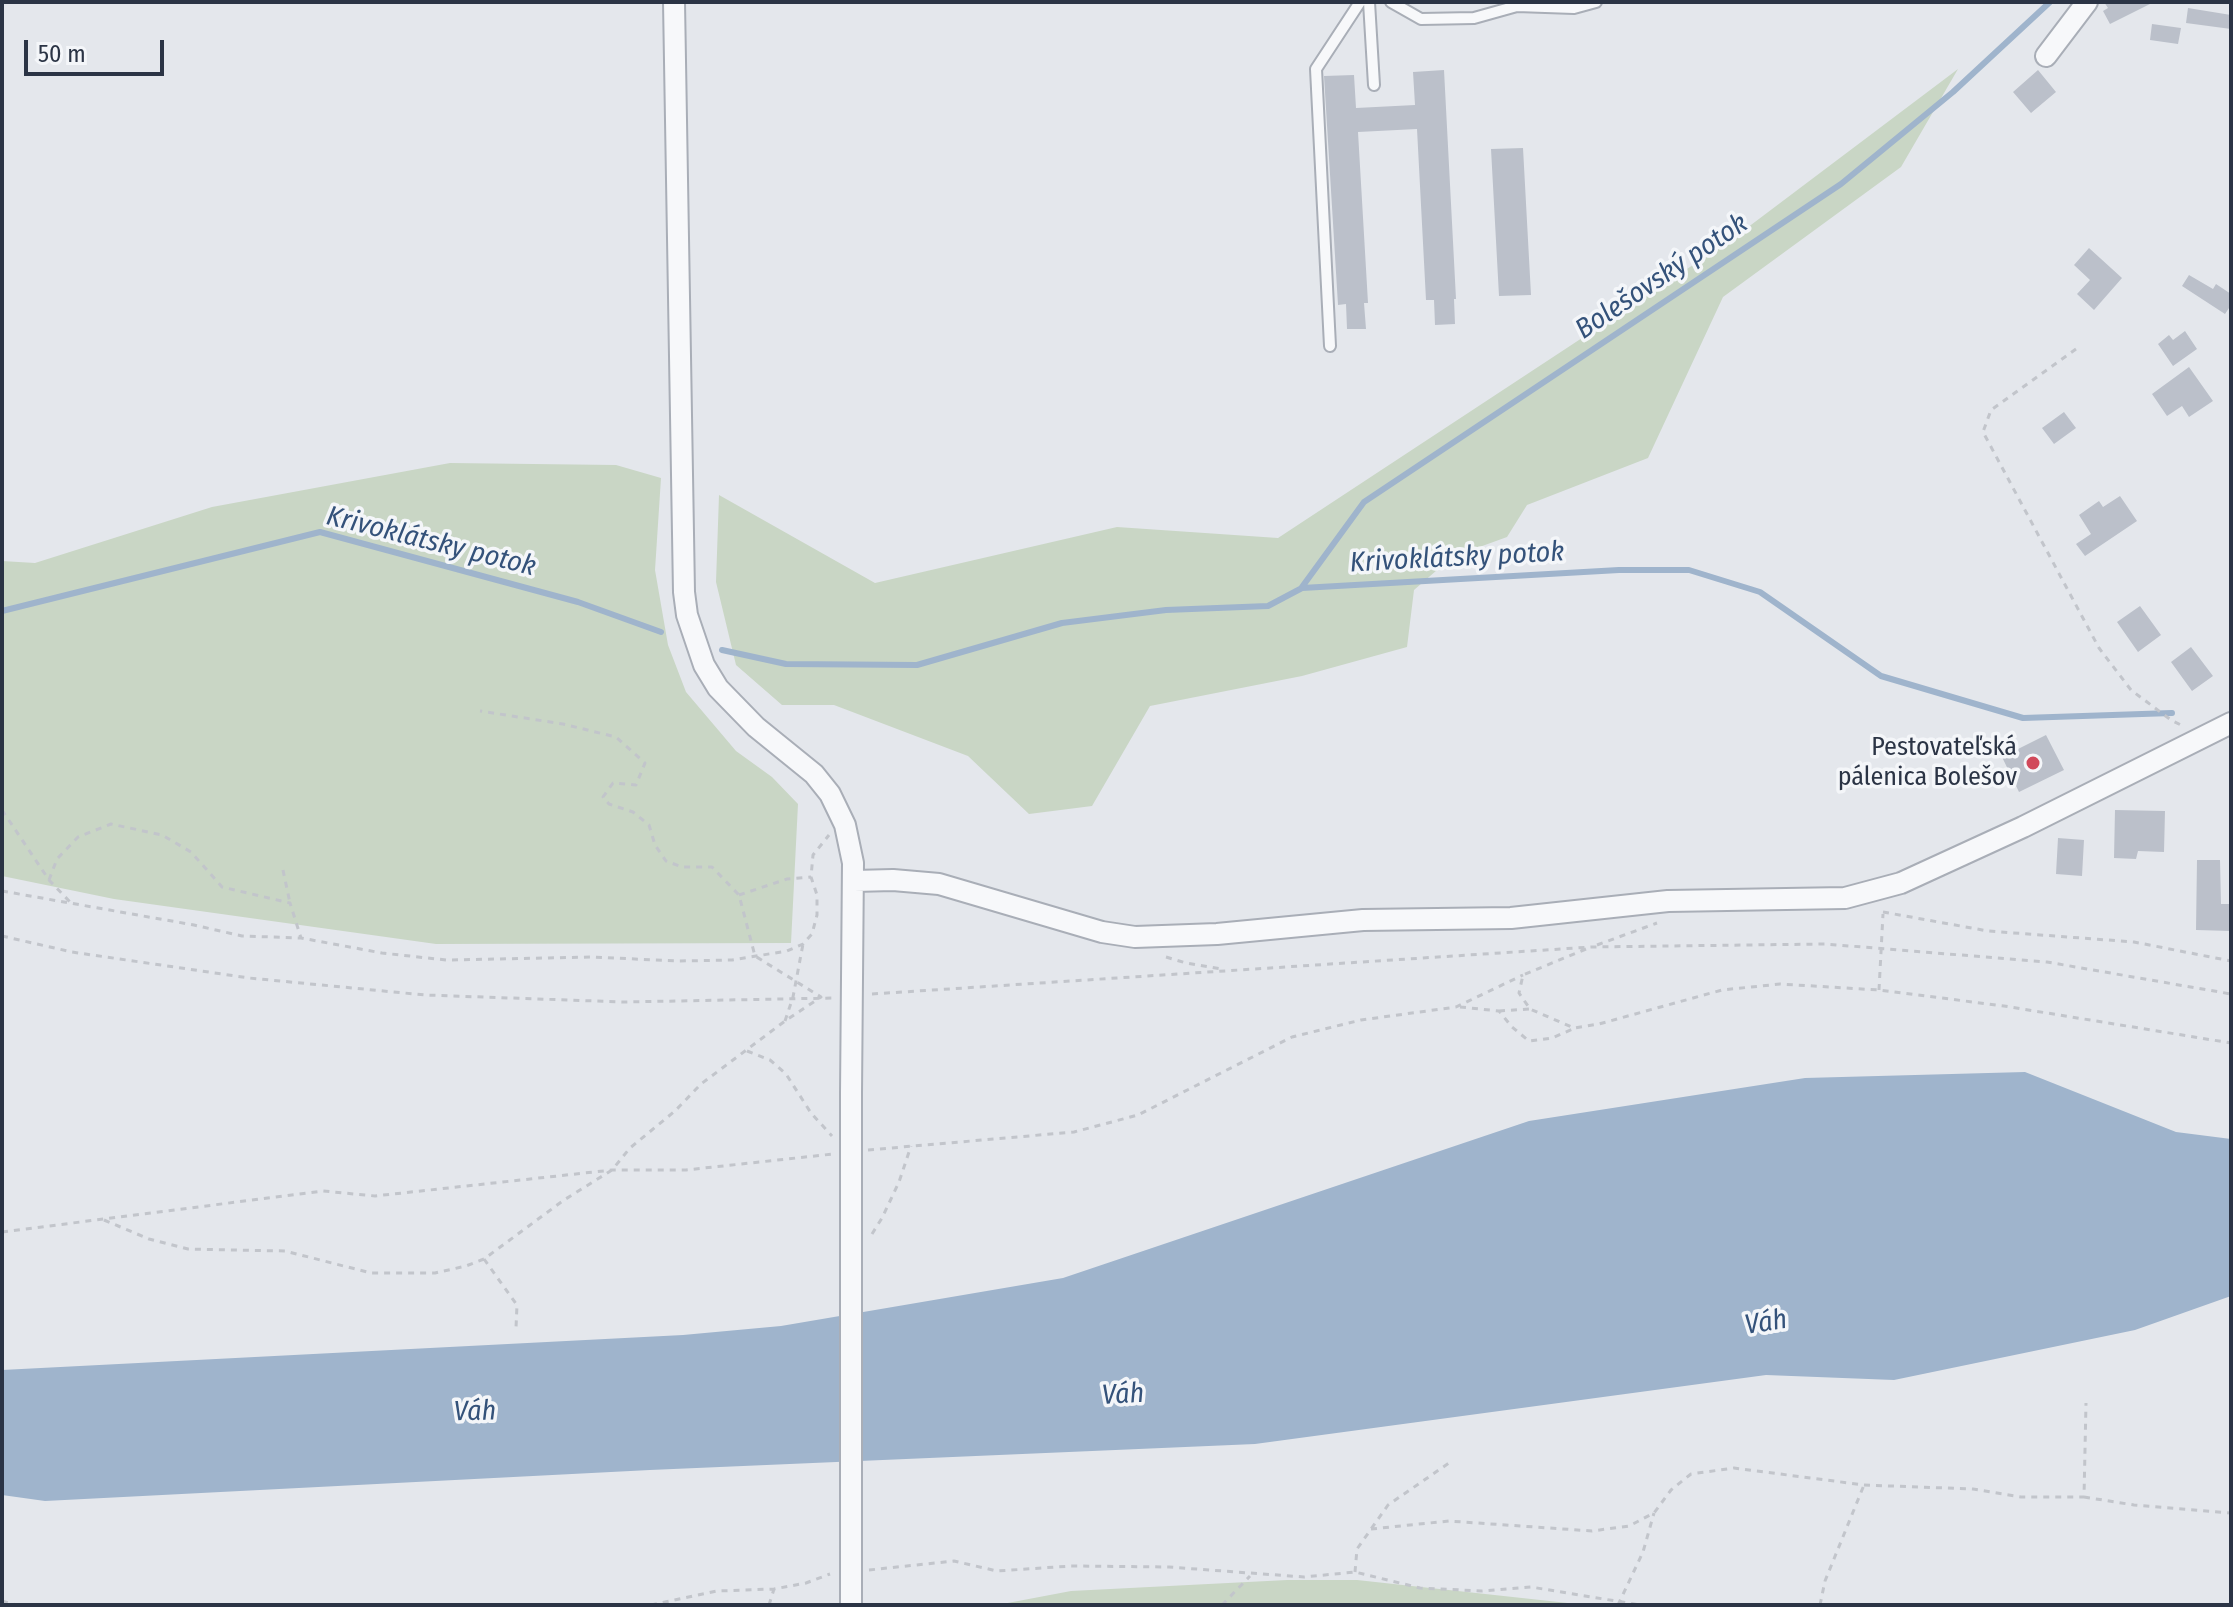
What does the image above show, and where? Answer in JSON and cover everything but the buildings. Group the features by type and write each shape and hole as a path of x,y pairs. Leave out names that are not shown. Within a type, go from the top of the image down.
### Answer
{"street":[{"path":"674,2 684,592 687,615 699,654 718,688 756,727 794,755 830,794 845,825 853,863 851,1605"},
{"path":"2046,56 2087,2"},
{"path":"854,881 939,884 1102,932 1135,937 1217,934 1363,920 1511,918 1668,901 1845,898 1901,883 2023,827 2231,723"}],"lane":[{"path":"1330,346 1316,69 1360,2"},
{"path":"1369,2 1374,85"},
{"path":"1391,2 1421,19 1474,18 1517,6 1574,8 1596,2"}],"path":[{"path":"2076,349 1991,410 1983,432 2099,648 2131,690 2171,720 2206,736"},
{"path":"480,711 563,724 616,737 645,763 636,785 613,783 603,797 609,804 633,812 649,825 655,845 666,861 682,867 712,867 739,895 755,956 821,997"},
{"path":"2,810 49,880 72,904"},
{"path":"49,880 57,859 78,837 111,824 162,835 191,852 222,887 290,903"},
{"path":"2,891 242,936 301,938 382,953 446,960 591,957 732,960 787,951 803,944 812,934 817,915 817,895 811,877 813,855 832,831 845,825"},
{"path":"283,870 301,938"},
{"path":"739,895 787,879 811,877"},
{"path":"1456,1007 1554,960 1657,923 1666,913 1668,901"},
{"path":"1879,990 1883,912 1988,931 2134,942 2231,961"},
{"path":"2,936 72,952 249,978 425,995 624,1002 793,997 840,999 851,995 1591,947 1825,944 2047,962 2231,994"},
{"path":"785,1021 797,981 803,944"},
{"path":"1161,955 1196,966 1232,970"},
{"path":"1523,975 1519,993 1530,1009"},
{"path":"1499,1011 1529,1041 1552,1038 1574,1028 1748,986 1780,984 1879,990 2071,1015 2231,1043"},
{"path":"100,1219 149,1239 188,1249 285,1251 371,1273 435,1273 484,1259 564,1200 612,1170 630,1148 675,1111 701,1084 821,997"},
{"path":"864,1151 1087,1129 1138,1115 1292,1037 1361,1020 1456,1007 1499,1011 1530,1009 1574,1028"},
{"path":"747,1051 770,1060 786,1074 811,1113 838,1141"},
{"path":"864,1239 882,1218 911,1146"},
{"path":"2,1232 323,1191 375,1196 612,1170 686,1170 834,1154"},
{"path":"484,1259 517,1305 516,1328"},
{"path":"2084,1497 2086,1403"},
{"path":"1355,1572 1357,1549 1388,1505 1449,1463"},
{"path":"1619,1604 1643,1552 1654,1513 1671,1490 1691,1474 1734,1468 1864,1485 1973,1489 2021,1497 2084,1497 2134,1505 2231,1513"},
{"path":"1820,1605 1825,1581 1864,1485"},
{"path":"1371,1529 1449,1521 1592,1531 1629,1526 1654,1513"},
{"path":"862,1570 954,1561 997,1571 1071,1566 1169,1567 1304,1577 1355,1572 1420,1588 1482,1591 1531,1587 1619,1604 1640,1605"},
{"path":"651,1605 679,1603 717,1591 774,1589 806,1583 832,1573"},
{"path":"1222,1605 1251,1575"},
{"path":"769,1605 774,1589"},
{"path":"2,1601 16,1605"}],"green space":[{"path":"1958,69 1901,167 1723,297 1648,458 1527,505 1507,537 1452,557 1414,590 1407,647 1302,676 1150,706 1092,806 1029,814 968,756 834,705 782,705 736,665 716,582 719,495 875,583 1117,527 1278,538 1731,240"},
{"path":"450,463 616,465 661,478 655,570 668,645 686,692 736,751 772,777 798,804 791,943 436,944 114,899 2,876 2,561 35,563 212,507"},
{"path":"1287,1580 1357,1580 1586,1605 997,1605 1071,1591"}],"water":[{"name":"Váh","path":"2025,1072 2176,1132 2231,1139 2231,1296 2135,1330 1894,1380 1766,1375 1255,1444 650,1470 45,1501 2,1495 2,1370 683,1335 781,1326 1063,1278 1529,1121 1805,1078"}],"waterway":[{"name":"Bolešovský potok","path":"1302,587 1364,502 1841,184 1953,92 2050,2"},
{"name":"Krivoklátsky potok","path":"2,611 320,532 578,602 661,632"},
{"name":"Krivoklátsky potok","path":"722,650 786,664 917,665 1062,623 1166,610 1268,606 1302,588 1619,570 1689,570 1760,592 1881,676 2023,718 2172,713"}],"place":[{"name":"Pestovateľská pálenica Bolešov","path":"2033,763"}]}
